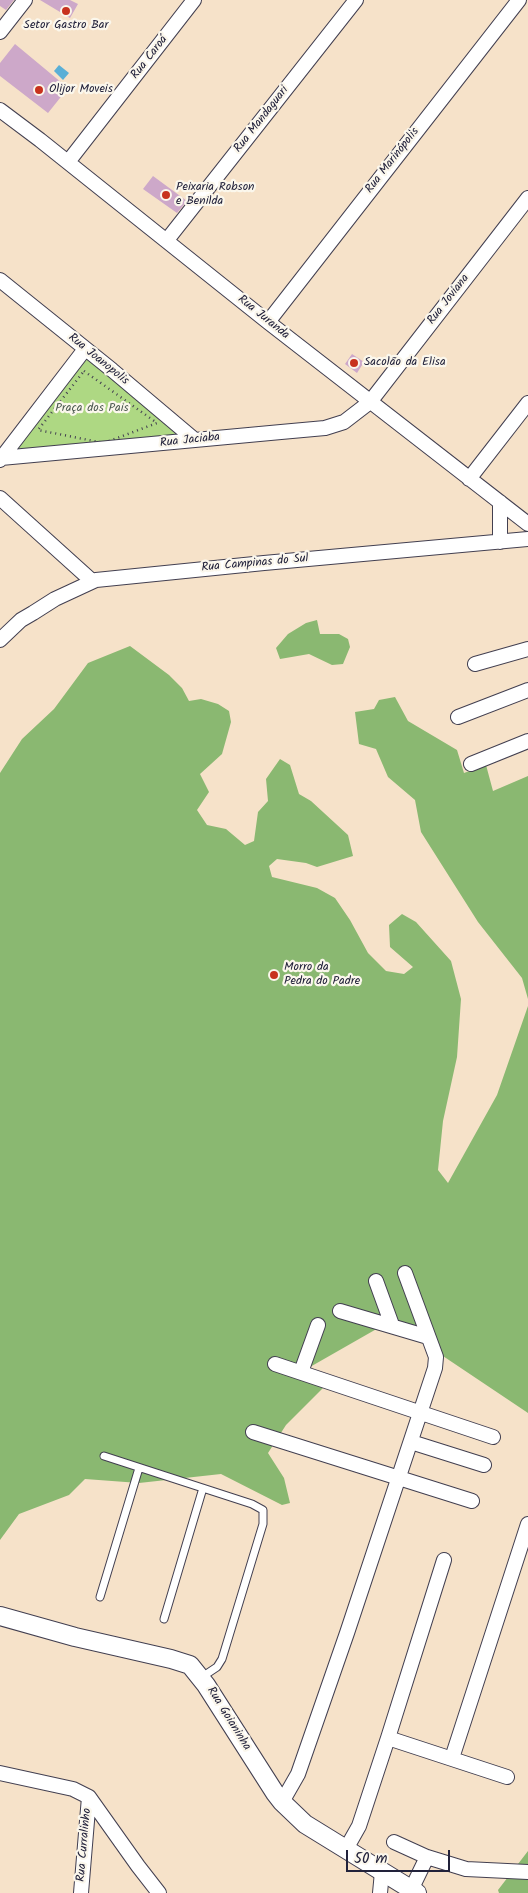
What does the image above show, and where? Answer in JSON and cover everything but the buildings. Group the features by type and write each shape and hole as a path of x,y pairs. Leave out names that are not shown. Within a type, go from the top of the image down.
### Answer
{"street":[{"path":"0,32 25,0"},
{"name":"Rua Caroá","path":"68,162 194,0"},
{"name":"Rua Mandaguari","path":"167,240 356,0"},
{"name":"Rua Marinópolis","path":"268,322 519,0"},
{"name":"Rua Juranda","path":"0,110 528,524"},
{"name":"Rua Joviana","path":"370,402 528,198"},
{"name":"Rua Joanopolis","path":"0,280 195,440"},
{"path":"1,459 85,349"},
{"name":"Rua Jaciaba","path":"1,459 325,428 344,422 370,402"},
{"path":"469,479 528,404"},
{"path":"0,498 92,581"},
{"path":"500,502 500,542"},
{"name":"Rua Campinas do Sul","path":"0,640 21,620 92,581 141,574 528,539"},
{"path":"475,664 528,649"},
{"path":"458,716 528,690"},
{"path":"471,764 528,741"},
{"path":"282,1802 298,1774 435,1368 436,1357 405,1273"},
{"path":"376,1281 392,1325"},
{"path":"340,1311 392,1325 428,1338"},
{"path":"301,1372 318,1325"},
{"path":"275,1364 493,1436"},
{"path":"253,1432 472,1500"},
{"path":"411,1442 484,1466"},
{"path":"452,1758 528,1524"},
{"path":"346,1850 359,1826 444,1560"},
{"name":"Rua Goianinha","path":"0,1616 75,1637 171,1659 190,1666 201,1678 282,1802 306,1824 414,1891"},
{"path":"388,1738 507,1777"},
{"path":"0,1773 73,1789 89,1797 159,1893"},
{"name":"Rua Curralinho","path":"81,1893 89,1797"},
{"path":"394,1842 427,1857 466,1869 528,1872"},
{"path":"414,1891 427,1857"},
{"path":"380,1893 382,1872"}],"lane":[{"path":"104,1456 259,1507 263,1510 264,1517 222,1659 217,1667 201,1678"},
{"path":"100,1597 139,1468"},
{"path":"164,1619 203,1488"}],"path":[{"path":"84,371 157,423 104,443 38,430 84,371"}],"green space":[{"name":"Praça dos Pais","path":"85,352 196,438 2,458"},
{"path":"317,620 320,634 339,634 348,639 350,647 343,664 332,665 309,654 280,659 276,648 288,634 306,623"},
{"path":"130,646 169,675 182,688 189,701 201,699 218,704 229,711 231,722 222,754 200,774 209,792 197,810 207,825 226,829 245,845 254,841 258,812 268,801 266,779 280,759 290,765 299,794 311,801 348,835 353,856 317,867 306,863 277,859 269,866 272,877 317,888 335,898 350,920 368,953 386,971 404,974 413,967 390,947 389,925 402,914 416,922 451,961 461,999 457,1057 443,1121 438,1170 448,1183 497,1095 528,1006 528,1413 431,1348 394,1319 310,1367 323,1388 286,1425 268,1453 284,1478 290,1503 282,1505 221,1474 139,1483 85,1479 69,1495 19,1514 0,1540 0,773 22,739 54,709 88,663"},
{"path":"395,697 408,721 457,750 464,773 486,765 493,791 528,776 528,999 522,978 478,922 421,832 415,800 388,777 376,749 359,744 355,712 374,709 379,700"},
{"path":"528,1851 528,1893 499,1893 498,1890"}],"water":[{"path":"59,65 69,73 63,80 54,71"}],"place":[{"name":"Setor Gastro Bar","path":"66,11"},
{"name":"Olijor Moveis","path":"39,90"},
{"name":"Peixaria Robson e Benilda","path":"166,195"},
{"name":"Sacolão da Elisa","path":"354,363"},
{"name":"Morro da Pedra do Padre","path":"274,975"}]}
